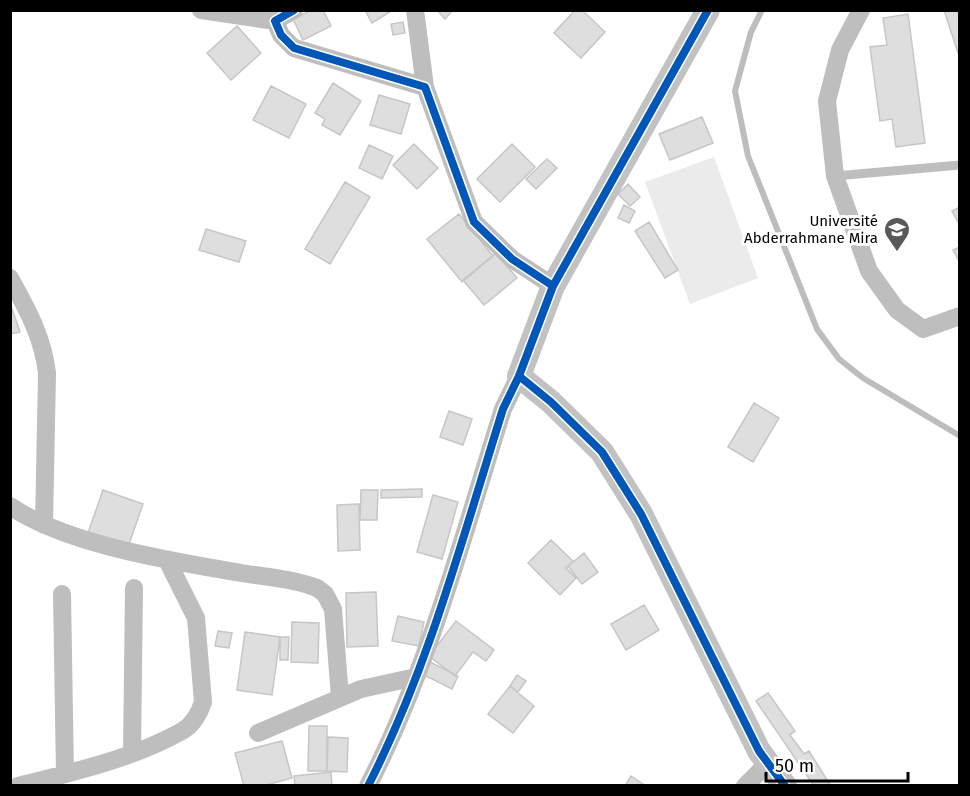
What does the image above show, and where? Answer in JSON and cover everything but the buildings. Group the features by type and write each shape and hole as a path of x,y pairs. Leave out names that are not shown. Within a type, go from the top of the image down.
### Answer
{"street":[{"path":"201,10 275,21 294,10"},
{"path":"415,10 425,87 474,222 512,259 553,286"},
{"path":"368,786 388,746 431,640 503,408 519,376 553,286 708,10"},
{"path":"861,10 840,50 827,101 835,176 869,271 897,310 924,329 960,316"},
{"path":"275,21 281,35 294,48 425,87"},
{"path":"10,278 40,335 45,354 47,373 44,525"},
{"path":"519,376 551,402 602,453 641,514 759,751 785,786"},
{"path":"10,506 44,525 167,560 309,585 325,594 333,609 340,697"},
{"path":"18,786 65,774 132,752 182,731 200,714 203,702 196,618 167,560"},
{"path":"132,752 134,588"},
{"path":"62,594 65,774"},
{"path":"258,733 340,697 381,683 416,677"},
{"path":"745,786 768,763"}],"lane":[{"path":"835,176 960,165"}],"shaded area":[{"path":"714,157 758,278 690,304 645,182"}],"waterway":[{"path":"762,10 751,32 735,91 748,156 817,329 839,359 863,378 960,436"}],"cycle path":[{"path":"294,10 275,21 281,35 294,48 425,87 474,222 512,259 553,286"},
{"path":"708,10 553,286 519,376 551,402 602,452 641,514 759,751 785,786"},
{"path":"368,786 390,741 427,648 503,409 519,376"}],"place":[{"name":"Université Abderrahmane Mira","path":"897,253"}]}
